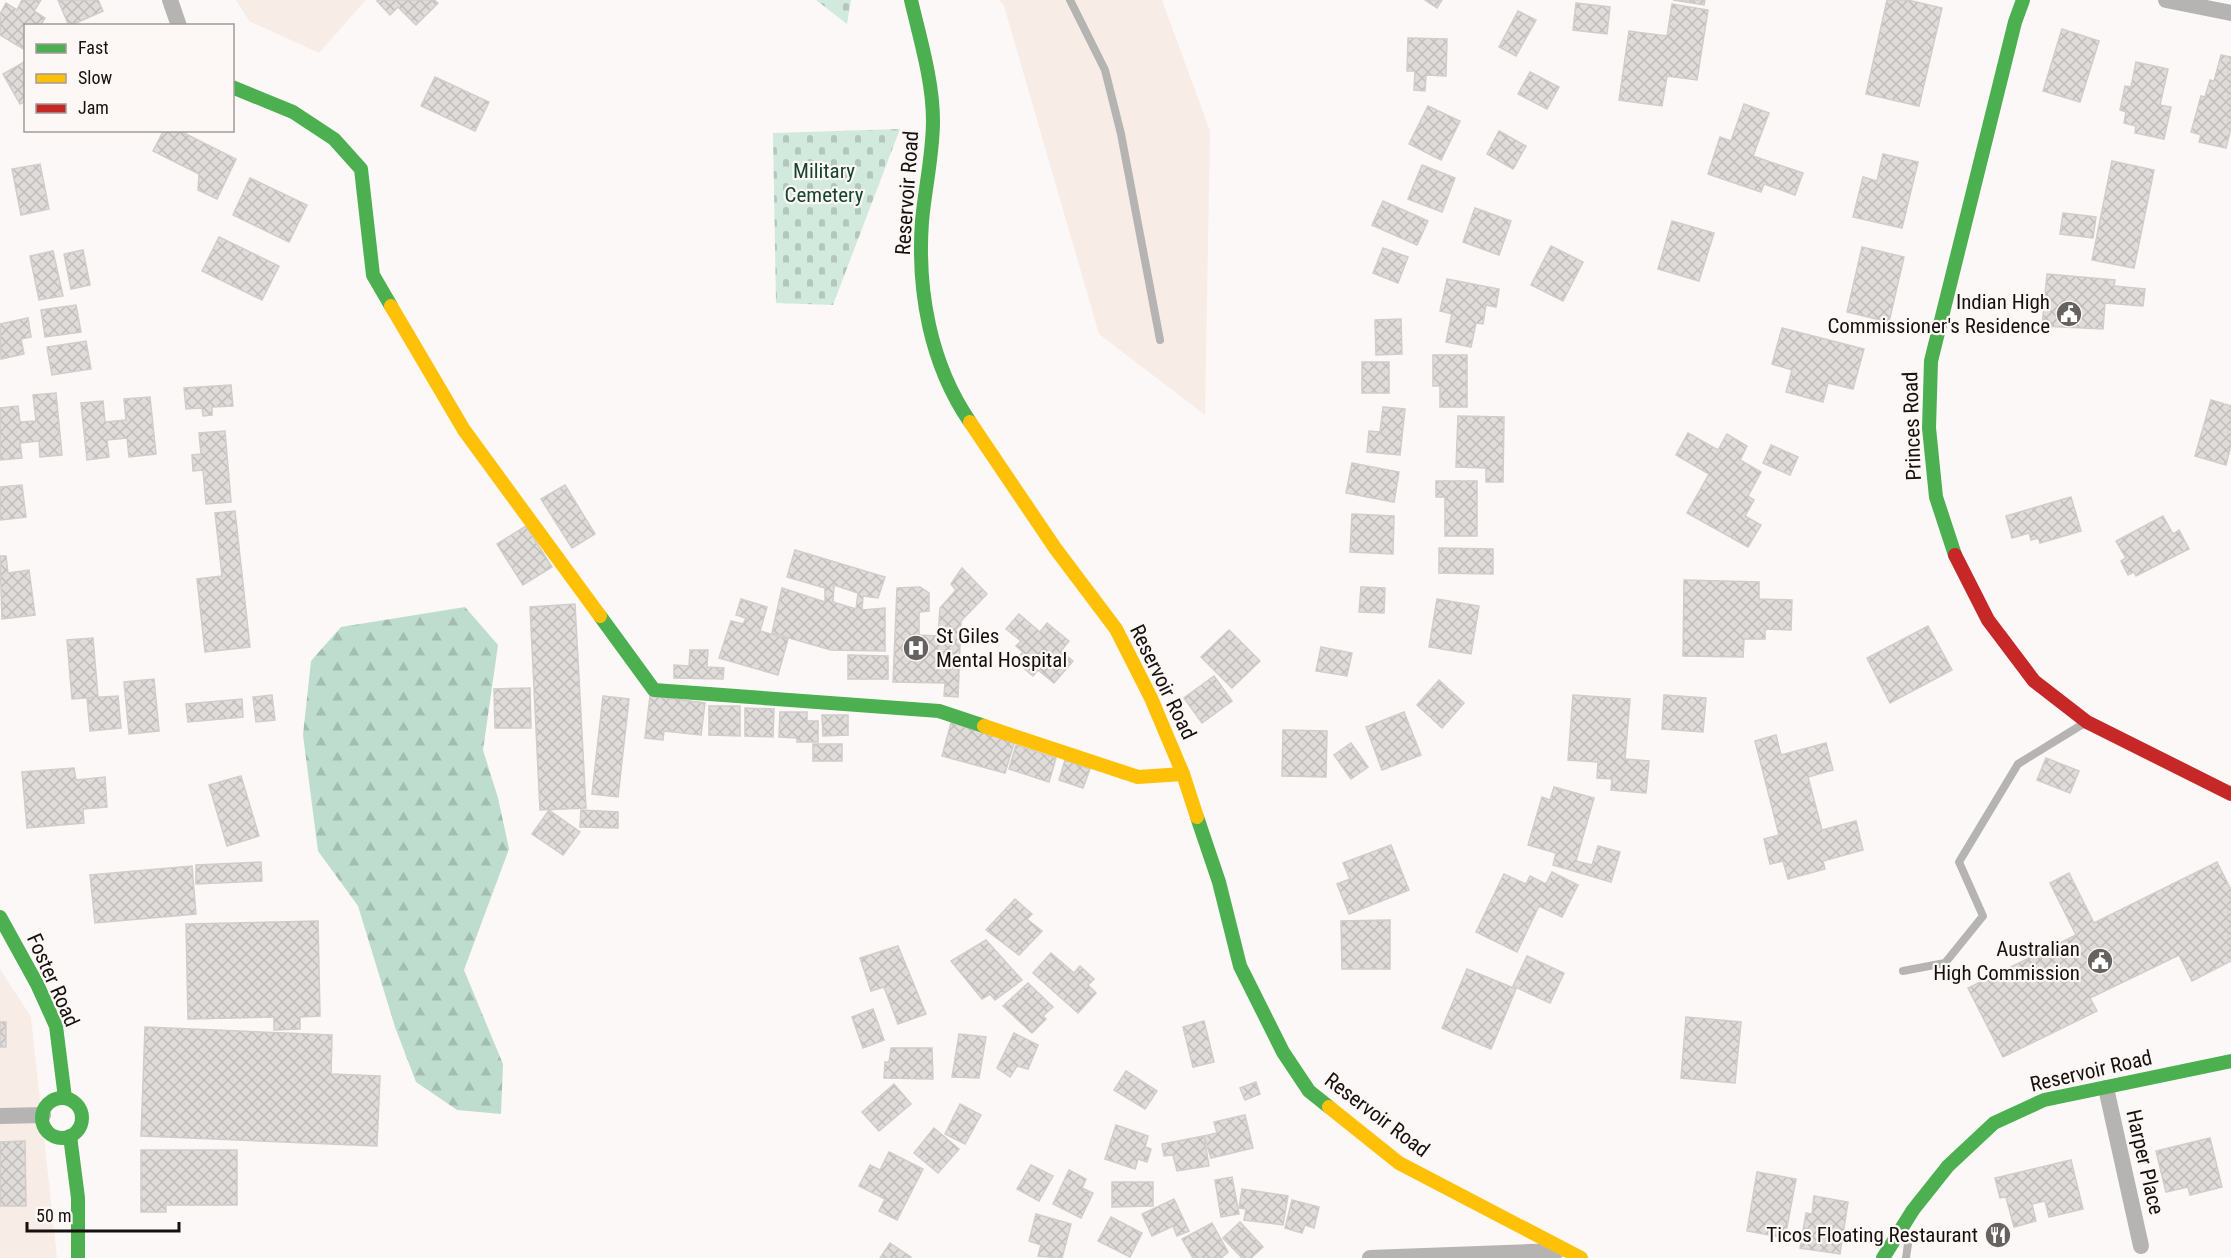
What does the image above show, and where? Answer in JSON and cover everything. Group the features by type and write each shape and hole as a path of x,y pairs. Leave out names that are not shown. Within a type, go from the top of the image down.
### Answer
{"main road":[{"name":"Reservoir Road","path":"910,0 926,65 933,122 922,224 923,278 928,324 941,370 966,417 1055,548 1116,629 1151,698 1183,774 1219,882 1240,966 1283,1052 1309,1091 1399,1163 1581,1258"},
{"name":"Princes Road","path":"2023,0 2015,22 1931,361 1929,428 1936,497 1957,559 1988,620 2034,681 2087,722 2231,794"},
{"path":"234,88 293,112 334,140 361,169 372,275 464,430 654,690 939,711 1138,777 1183,774"},
{"name":"Foster Road","path":"0,917 33,976 56,1026 64,1098"},
{"name":"Reservoir Road","path":"1883,1258 1913,1210 1948,1166 1994,1123 2043,1100 2231,1061"},
{"path":"64,1098 76,1104 82,1116 79,1128 70,1136 52,1135 43,1123 42,1115 50,1102 64,1098"},
{"path":"70,1136 78,1198 78,1258"}],"street":[{"path":"170,0 178,24"},
{"path":"2166,0 2231,13"},
{"name":"Harper Place","path":"2106,1088 2141,1246"},
{"path":"0,1116 42,1115"},
{"path":"1370,1258 1564,1251"}],"lane":[{"path":"1070,0 1105,70 1121,134 1160,340"},
{"path":"1903,971 1946,963 1983,916 1959,862 2018,764 2087,722"},
{"path":"1906,1258 1913,1210"}],"shaded area":[{"path":"236,0 366,0 319,53 249,21"},
{"path":"999,0 1162,0 1210,131 1205,415 1099,334 1004,6"},
{"path":"0,969 31,1017 57,1258 0,1258"}],"green space":[{"path":"816,0 851,0 847,24"},
{"name":"Military Cemetery","path":"900,129 833,305 776,303 773,133"},
{"path":"465,607 498,645 483,750 498,798 509,849 464,970 503,1064 501,1114 457,1110 416,1082 395,1027 358,906 318,851 303,735 311,661 341,627"}],"building":[{"path":"22,0 41,0 34,11 45,18 41,24 24,24 24,49 0,35 0,14 6,3 17,10"},
{"path":"58,0 98,0 103,11 74,24 68,24"},
{"path":"434,0 438,3 416,25 398,7 390,15 377,1"},
{"path":"1425,0 1442,0 1437,8"},
{"path":"1673,0 1705,0 1704,5"},
{"path":"1887,0 1908,0 1942,8 1919,106 1866,94"},
{"path":"1576,3 1610,7 1607,34 1573,30"},
{"path":"1672,4 1708,10 1697,80 1667,76 1662,106 1619,100 1629,31 1667,36"},
{"path":"1518,11 1536,20 1516,56 1499,47"},
{"path":"2062,29 2099,41 2080,102 2043,91"},
{"path":"1408,38 1447,39 1446,76 1426,75 1425,91 1414,90 1415,71 1407,71"},
{"path":"2221,55 2231,57 2231,128 2226,148 2199,142 2201,135 2191,132 2201,96 2205,97 2210,80 2214,81"},
{"path":"24,62 24,102 20,104 3,74"},
{"path":"2136,62 2168,69 2160,105 2171,107 2164,139 2135,133 2136,126 2124,123 2126,112 2120,110 2125,86 2131,87"},
{"path":"1530,72 1559,87 1547,109 1518,94"},
{"path":"435,77 489,102 475,131 421,106"},
{"path":"1744,104 1769,113 1753,156 1803,173 1795,195 1764,184 1761,192 1708,174 1720,137 1731,141"},
{"path":"1428,106 1460,121 1441,160 1409,144"},
{"path":"1499,131 1526,146 1513,169 1487,154"},
{"path":"163,132 182,132 236,159 217,199 198,190 199,174 153,151"},
{"path":"1883,154 1918,162 1902,228 1853,217 1863,177 1877,181"},
{"path":"2112,161 2154,170 2134,268 2092,260"},
{"path":"40,164 49,209 21,215 12,169"},
{"path":"1422,165 1455,178 1442,212 1408,199"},
{"path":"250,178 307,205 289,242 233,215"},
{"path":"1383,201 1428,221 1417,245 1372,225"},
{"path":"1475,208 1511,221 1499,255 1463,242"},
{"path":"2063,213 2096,217 2093,238 2060,234"},
{"path":"1672,221 1714,233 1699,281 1658,269"},
{"path":"219,237 279,266 262,300 202,271"},
{"path":"1551,246 1583,262 1563,301 1531,285"},
{"path":"1862,247 1904,257 1889,322 1847,312"},
{"path":"1383,248 1408,257 1398,283 1373,273"},
{"path":"83,250 90,285 71,289 64,254"},
{"path":"53,251 63,296 39,300 30,256"},
{"path":"2047,274 2115,280 2114,286 2145,289 2143,306 2105,303 2103,329 2042,326"},
{"path":"1447,279 1499,289 1496,307 1486,305 1483,324 1476,323 1471,347 1446,342 1452,314 1440,311"},
{"path":"76,305 81,332 45,337 41,310"},
{"path":"28,318 31,337 21,339 24,354 1,359 0,324"},
{"path":"1401,319 1402,354 1376,355 1375,320"},
{"path":"1782,328 1864,349 1853,389 1828,383 1823,402 1786,392 1792,370 1772,364"},
{"path":"86,341 91,369 52,375 47,347"},
{"path":"1433,355 1467,355 1467,407 1440,407 1440,386 1433,386"},
{"path":"1362,362 1389,362 1389,393 1362,393"},
{"path":"231,385 233,406 212,407 212,415 203,416 202,408 186,409 184,388"},
{"path":"56,393 62,455 40,457 39,441 20,443 22,458 0,460 0,408 18,406 20,422 36,421 33,395"},
{"path":"150,397 156,454 129,457 127,438 107,440 109,457 87,460 81,403 103,401 105,422 126,420 124,399"},
{"path":"2211,400 2231,406 2231,445 2226,465 2195,456"},
{"path":"1383,407 1405,409 1400,455 1367,452 1369,431 1380,432"},
{"path":"1458,416 1504,417 1503,482 1486,482 1486,468 1456,467"},
{"path":"225,431 231,502 206,504 203,470 193,471 192,455 201,454 199,433"},
{"path":"1688,433 1718,450 1727,434 1747,446 1740,460 1761,472 1748,496 1754,500 1745,516 1761,525 1748,547 1687,513 1709,474 1676,455"},
{"path":"1771,445 1798,457 1790,475 1763,463"},
{"path":"1352,463 1399,472 1394,502 1346,493"},
{"path":"1436,481 1477,481 1477,536 1445,536 1445,497 1436,497"},
{"path":"22,485 26,517 0,520 0,487"},
{"path":"565,485 595,534 572,548 541,499"},
{"path":"2071,497 2081,531 2040,543 2038,538 2031,540 2029,533 2012,538 2006,516"},
{"path":"235,511 250,647 205,652 197,579 222,576 215,513"},
{"path":"1352,514 1394,516 1393,554 1350,552"},
{"path":"2163,516 2173,534 2179,530 2189,549 2136,576 2134,572 2128,575 2121,561 2126,558 2116,541"},
{"path":"526,526 552,567 523,585 497,544"},
{"path":"1439,548 1493,549 1493,574 1439,573"},
{"path":"795,550 885,577 878,598 863,596 862,610 885,608 885,651 831,650 772,633 782,588 825,602 825,588 787,577","holes":["834,585 858,593 856,609 833,602"]},
{"path":"0,556 6,556 8,573 29,570 35,615 2,619"},
{"path":"962,568 987,594 961,621 958,697 944,696 945,683 893,682 897,588 920,587 929,593 929,611 919,612 919,635 938,636 940,608 956,590 951,584"},
{"path":"1684,580 1759,582 1759,599 1792,600 1791,630 1765,629 1765,639 1744,639 1743,657 1683,656"},
{"path":"1361,587 1385,588 1384,613 1359,612"},
{"path":"741,599 767,607 760,631 788,639 778,675 719,658 731,621 743,624 746,618 736,615"},
{"path":"1437,599 1479,606 1471,654 1429,647"},
{"path":"575,604 586,808 540,810 530,607"},
{"path":"1019,614 1040,632 1047,623 1069,641 1061,651 1073,661 1054,683 1038,670 1033,676 1015,661 1023,652 1016,646 1021,641 1006,629"},
{"path":"1928,626 1952,670 1890,703 1867,658"},
{"path":"1229,630 1260,661 1232,688 1201,657"},
{"path":"93,638 98,697 72,699 67,640"},
{"path":"1321,647 1352,653 1347,676 1316,671"},
{"path":"690,650 708,650 707,667 724,668 723,679 674,678 674,665 689,666"},
{"path":"848,655 888,656 888,679 848,679"},
{"path":"1214,676 1232,701 1202,723 1184,698"},
{"path":"154,679 159,731 129,734 124,682"},
{"path":"1439,680 1464,703 1442,728 1417,705"},
{"path":"530,688 531,728 495,728 494,689"},
{"path":"272,695 275,720 256,722 253,697"},
{"path":"1573,695 1630,699 1625,759 1649,761 1646,793 1611,790 1612,779 1597,778 1598,762 1568,760"},
{"path":"1664,695 1706,698 1703,732 1662,729"},
{"path":"118,696 121,728 90,731 87,698"},
{"path":"603,696 629,699 618,797 592,794"},
{"path":"650,696 705,703 701,735 664,731 663,740 645,738"},
{"path":"242,699 243,717 188,722 186,704"},
{"path":"709,706 740,706 740,736 709,735"},
{"path":"745,708 774,709 773,737 745,736"},
{"path":"780,712 807,712 807,721 818,721 818,742 797,742 797,738 779,737"},
{"path":"1404,712 1421,755 1382,770 1366,727"},
{"path":"822,715 848,715 848,735 823,736"},
{"path":"951,723 1015,740 1005,773 942,756"},
{"path":"1283,730 1327,731 1326,777 1282,776"},
{"path":"1776,735 1781,755 1826,743 1833,770 1808,777 1822,830 1856,821 1863,850 1823,861 1825,869 1788,879 1783,861 1770,864 1764,839 1779,835 1755,741"},
{"path":"1351,743 1368,767 1351,779 1334,755"},
{"path":"813,744 842,744 842,761 813,761"},
{"path":"1016,745 1056,758 1049,782 1009,769"},
{"path":"2046,758 2079,771 2070,793 2037,780"},
{"path":"1065,760 1090,769 1083,788 1059,780"},
{"path":"74,768 76,780 105,777 107,807 83,809 84,823 27,828 22,772"},
{"path":"241,776 259,836 227,846 209,785"},
{"path":"1554,787 1594,798 1576,861 1592,865 1598,846 1620,852 1611,882 1553,865 1556,853 1528,845 1542,797 1550,800"},
{"path":"549,810 580,832 563,855 532,834"},
{"path":"581,810 618,812 618,828 580,827"},
{"path":"1391,845 1409,890 1349,914 1337,884 1350,879 1343,863"},
{"path":"261,862 262,881 196,884 196,865"},
{"path":"2217,862 2231,890 2231,961 2192,981 2179,955 2090,998 2097,1011 2003,1057 1968,988 2076,935 2050,883 2069,873 2094,923"},
{"path":"192,866 196,914 95,923 90,875"},
{"path":"1552,872 1578,885 1562,917 1539,906 1517,952 1476,932 1504,874 1526,884 1530,876 1546,884"},
{"path":"1015,899 1032,914 1027,919 1042,931 1019,955 986,930"},
{"path":"1390,920 1390,969 1342,969 1341,921"},
{"path":"318,921 320,1016 300,1017 300,1029 274,1030 274,1017 188,1019 186,924"},
{"path":"986,940 1022,980 995,1000 990,994 982,999 951,961"},
{"path":"898,946 926,1014 898,1024 884,987 871,991 860,958"},
{"path":"1051,953 1074,973 1080,966 1094,979 1088,985 1096,993 1078,1013 1033,973"},
{"path":"1527,956 1564,973 1550,1003 1513,986"},
{"path":"1467,969 1516,989 1491,1049 1442,1028"},
{"path":"1028,983 1053,1007 1043,1016 1046,1019 1032,1033 1003,1006"},
{"path":"873,1009 884,1040 863,1048 852,1017"},
{"path":"1686,1017 1741,1022 1735,1083 1681,1078"},
{"path":"1204,1021 1214,1062 1193,1067 1183,1027"},
{"path":"0,1022 6,1022 6,1047 0,1047"},
{"path":"145,1027 332,1035 331,1074 380,1076 377,1146 141,1136"},
{"path":"1014,1033 1038,1045 1028,1069 1017,1066 1010,1077 997,1068"},
{"path":"959,1034 986,1037 979,1078 952,1077"},
{"path":"891,1048 932,1048 933,1079 884,1078 885,1062 889,1062"},
{"path":"1126,1071 1157,1091 1145,1109 1114,1090"},
{"path":"1256,1082 1260,1094 1245,1100 1240,1088"},
{"path":"894,1084 911,1104 879,1131 862,1112"},
{"path":"960,1104 981,1115 965,1144 945,1134"},
{"path":"1245,1115 1253,1148 1211,1158 1204,1136 1217,1133 1214,1122"},
{"path":"1116,1125 1148,1136 1145,1147 1151,1149 1147,1162 1138,1159 1135,1169 1105,1159"},
{"path":"934,1128 959,1149 938,1173 914,1153"},
{"path":"1204,1136 1209,1166 1177,1171 1173,1155 1164,1156 1162,1144"},
{"path":"2210,1138 2222,1187 2190,1195 2188,1187 2166,1192 2156,1151"},
{"path":"25,1141 26,1206 0,1206 0,1142"},
{"path":"141,1150 237,1150 237,1205 166,1205 166,1212 141,1212"},
{"path":"889,1152 923,1169 897,1220 879,1211 885,1199 859,1186 870,1165 880,1170"},
{"path":"2071,1160 2083,1209 2049,1217 2045,1201 2032,1204 2036,1221 2014,1227 2006,1197 2000,1198 1995,1178"},
{"path":"1031,1165 1053,1176 1039,1201 1017,1189"},
{"path":"1069,1170 1086,1179 1082,1188 1093,1193 1081,1218 1053,1204"},
{"path":"1757,1172 1796,1179 1785,1238 1747,1231"},
{"path":"1232,1177 1239,1214 1221,1217 1215,1180"},
{"path":"1112,1182 1153,1182 1153,1206 1112,1207"},
{"path":"1242,1189 1288,1196 1283,1225 1244,1220 1246,1209 1239,1208"},
{"path":"1814,1196 1848,1202 1840,1254 1800,1248 1806,1213 1812,1214"},
{"path":"1174,1199 1189,1231 1177,1236 1173,1226 1152,1236 1142,1214"},
{"path":"1292,1200 1319,1207 1314,1228 1305,1225 1302,1233 1285,1228"},
{"path":"1036,1214 1071,1224 1062,1258 1038,1256 1041,1245 1029,1241"},
{"path":"1111,1217 1142,1233 1130,1257 1098,1241"},
{"path":"1240,1222 1263,1247 1251,1258 1242,1258 1223,1238"},
{"path":"1212,1223 1228,1252 1221,1258 1193,1258 1182,1239"},
{"path":"890,1243 911,1257 880,1258"}],"traffic: fast":[{"path":"911,0 931,91 933,121 922,221 924,300 929,326 945,376 970,422"},
{"path":"1955,555 1936,497 1929,428 1931,361 2015,22 2023,0"},
{"path":"234,88 293,112 334,139 361,169 373,275 391,306"},
{"path":"600,616 654,690 939,711 984,726"},
{"path":"1197,817 1219,882 1240,966 1283,1052 1309,1091 1329,1107"},
{"path":"0,917 37,984 56,1026 65,1098"},
{"path":"1883,1258 1913,1210 1948,1166 1994,1123 2044,1100 2231,1061"},
{"path":"62,1098 76,1104 82,1118 76,1132 62,1138 48,1132 42,1118 48,1104 62,1098"},
{"path":"70,1136 78,1198 78,1258"}],"traffic: slow":[{"path":"391,306 464,430 600,616"},
{"path":"970,422 1055,548 1116,629 1151,698 1183,774 1197,817"},
{"path":"984,726 1138,777 1183,774"},
{"path":"1329,1107 1399,1163 1581,1258"}],"traffic: jam":[{"path":"1955,555 1988,620 2034,681 2087,722 2231,794"}],"place":[{"name":"Indian High Commissioner's Residence","path":"2069,314"},
{"name":"St Giles Mental Hospital","path":"916,648"},
{"name":"Australian High Commission","path":"2100,961"},
{"name":"Ticos Floating Restaurant","path":"1998,1235"}]}
